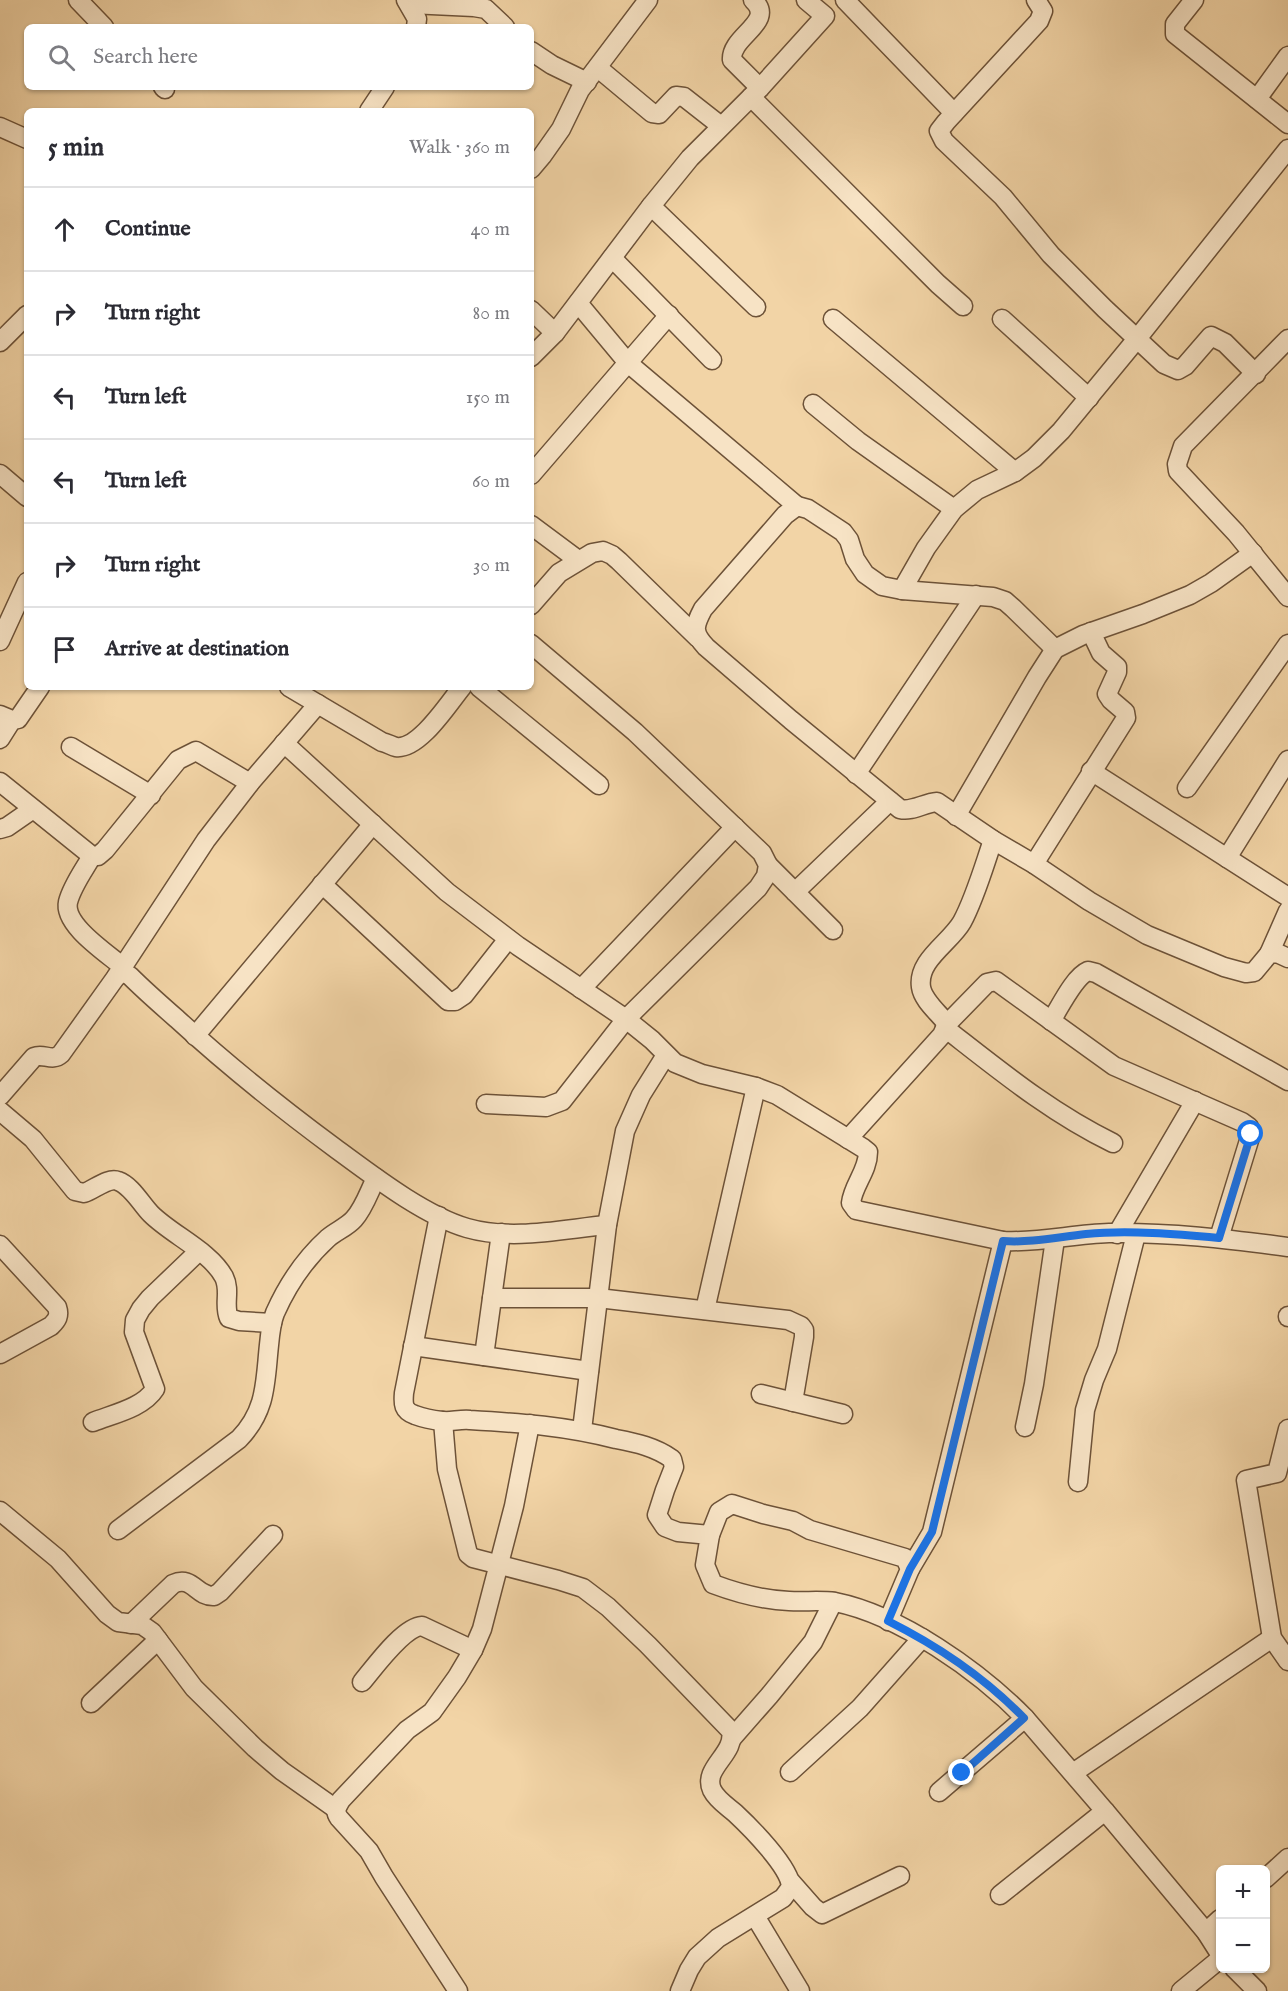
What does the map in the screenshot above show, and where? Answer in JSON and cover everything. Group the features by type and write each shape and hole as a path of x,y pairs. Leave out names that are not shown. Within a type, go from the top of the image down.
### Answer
{"street":[{"path":"78,0 101,24"},
{"path":"534,165 561,129 580,90 648,0"},
{"path":"753,0 759,6 761,13 757,22 734,47 732,60 755,92 938,284 963,306"},
{"path":"806,0 825,16"},
{"path":"534,354 555,333 690,158 755,92 839,0"},
{"path":"845,0 954,113"},
{"path":"1036,0 1043,11 1039,21 939,131 944,141 1003,197 1051,255 1136,340 1164,364 1178,370 1185,366 1211,336 1226,343 1256,374"},
{"path":"1194,0 1175,24 1175,34 1288,124"},
{"path":"408,2 417,19 416,24"},
{"path":"408,2 486,9 502,24"},
{"path":"534,53 552,65 592,75 652,113 659,114 676,96 684,97 721,126"},
{"path":"1257,99 1288,56"},
{"path":"371,108 383,90"},
{"path":"0,127 24,138"},
{"path":"902,590 926,548 954,509 977,490 1016,472 1034,459 1089,398 1288,149"},
{"path":"651,206 756,307"},
{"path":"612,258 712,360"},
{"path":"578,303 628,363 796,506 808,509 843,532 849,540 855,559 865,574 882,586 902,590 976,595 1005,601 1055,649"},
{"path":"534,313 555,333"},
{"path":"534,472 669,315"},
{"path":"0,342 24,318"},
{"path":"833,319 1016,472"},
{"path":"1002,319 1089,398"},
{"path":"1288,339 1183,446 1177,464 1178,471 1253,553 1288,597"},
{"path":"813,404 858,441 954,509"},
{"path":"0,474 24,494"},
{"path":"698,638 695,624 703,609 796,506"},
{"path":"534,527 578,560"},
{"path":"534,602 559,573 578,560 592,553 603,551 612,555 740,677 900,809 907,810 937,802 1089,901 1147,935 1224,967 1246,973 1254,972 1269,954 1288,911"},
{"path":"956,816 1055,649 1091,632 1190,595 1253,553"},
{"path":"0,641 4,620 24,587"},
{"path":"856,774 976,595"},
{"path":"1034,864 1126,718 1125,712 1107,694 1117,667 1101,653 1091,632"},
{"path":"1187,788 1288,644"},
{"path":"534,647 635,732 762,853 768,865 833,930"},
{"path":"0,738 6,718 18,719 38,690"},
{"path":"294,690 382,742 397,747 408,745 419,739 460,690"},
{"path":"483,690 599,784"},
{"path":"0,1096 34,1057 44,1056 52,1059 61,1054 119,972 206,840 250,783 318,704"},
{"path":"284,743 447,892 508,939 626,1019 675,1063 777,1095 868,1152 868,1161 852,1196 851,1203 856,1210 1003,1241 1020,1242 1087,1234 1137,1234 1219,1238 1288,1247"},
{"path":"71,747 151,795"},
{"path":"0,782 92,856 98,856 105,850 178,760 196,751 207,755 250,783"},
{"path":"1227,858 1288,760"},
{"path":"1091,771 1288,897"},
{"path":"795,892 890,801"},
{"path":"0,829 7,827 33,809"},
{"path":"195,1035 373,824"},
{"path":"581,989 735,827"},
{"path":"993,840 961,923 921,974 924,997 946,1026 1039,1101 1084,1129 1113,1143"},
{"path":"92,856 69,899 67,909 76,927 119,972 130,976 195,1035 294,1117 376,1178 439,1216 467,1228 501,1233 532,1233 607,1225"},
{"path":"486,1104 546,1107 562,1101 626,1019 758,888 766,876 768,865"},
{"path":"322,884 448,1001 455,1001 464,995 508,939"},
{"path":"1269,954 1277,953 1288,958"},
{"path":"1051,1021 1077,980 1088,971 1096,973 1288,1081"},
{"path":"848,1139 942,1035 946,1026 991,981 1001,983 1114,1066 1250,1127 1251,1134 1219,1238"},
{"path":"582,1430 607,1225 625,1131 641,1095 666,1055"},
{"path":"705,1310 756,1087"},
{"path":"1117,1234 1195,1101"},
{"path":"0,1111 33,1139 75,1191 84,1193 110,1180 119,1181 152,1214 219,1268 227,1288 226,1310 229,1318 239,1321 272,1323"},
{"path":"118,1530 239,1439 251,1426 263,1398 274,1315 309,1259 330,1236 353,1221 376,1178"},
{"path":"439,1216 404,1394 404,1407 414,1415 443,1421 462,1419 582,1430 648,1446 672,1459 674,1467 657,1515 665,1527 678,1532 710,1535"},
{"path":"484,1356 501,1233"},
{"path":"1078,1482 1084,1410 1107,1349 1137,1234"},
{"path":"1025,1427 1034,1384 1055,1239"},
{"path":"888,1621 910,1569 932,1532 1003,1241"},
{"path":"0,1245 57,1307 59,1314 51,1326 0,1354"},
{"path":"93,1422 141,1402 150,1397 155,1389 134,1332 135,1320 150,1298 198,1252"},
{"path":"492,1298 598,1298 788,1320 801,1326 804,1330 792,1402"},
{"path":"413,1346 589,1371"},
{"path":"761,1394 843,1414"},
{"path":"443,1421 447,1469 465,1548 473,1558 573,1584 593,1596 648,1645 708,1705 732,1731 733,1737"},
{"path":"458,1991 375,1860 339,1818 336,1809 341,1800 407,1730 432,1712 473,1650 482,1629 516,1498 530,1424"},
{"path":"1288,1429 1277,1473 1246,1480 1272,1638 1288,1661"},
{"path":"910,1569 905,1558 810,1530 793,1521 732,1504 719,1512 710,1535 705,1565 713,1584 738,1594 786,1601 833,1602 888,1621 922,1638 991,1687 1006,1699 1073,1773 1216,1947"},
{"path":"0,1511 58,1559 107,1614 118,1622 142,1625 152,1632 194,1688 255,1748 289,1777 336,1809"},
{"path":"131,1624 179,1581 190,1583 208,1596 214,1596 273,1535"},
{"path":"833,1602 813,1642 733,1737 730,1746 713,1772 711,1787 718,1799 758,1836 791,1882 822,1914 900,1876"},
{"path":"362,1682 401,1638 415,1627 422,1626 473,1650"},
{"path":"790,1772 860,1708 922,1638"},
{"path":"1073,1773 1272,1638"},
{"path":"91,1703 158,1640"},
{"path":"939,1792 1024,1718"},
{"path":"1000,1895 1105,1811"},
{"path":"1270,1874 1288,1858"},
{"path":"680,1991 697,1957 718,1938 783,1898 791,1887 791,1882"},
{"path":"755,1916 800,1991"},
{"path":"1206,1932 1216,1923"},
{"path":"1181,1991 1216,1963"},
{"path":"1239,1973 1257,1991"}],"route":[{"path":"962,1773 1024,1718 1006,1699 951,1657 922,1638 888,1621 910,1569 932,1532 1003,1241 1020,1242 1112,1233 1219,1238 1251,1134"}]}
